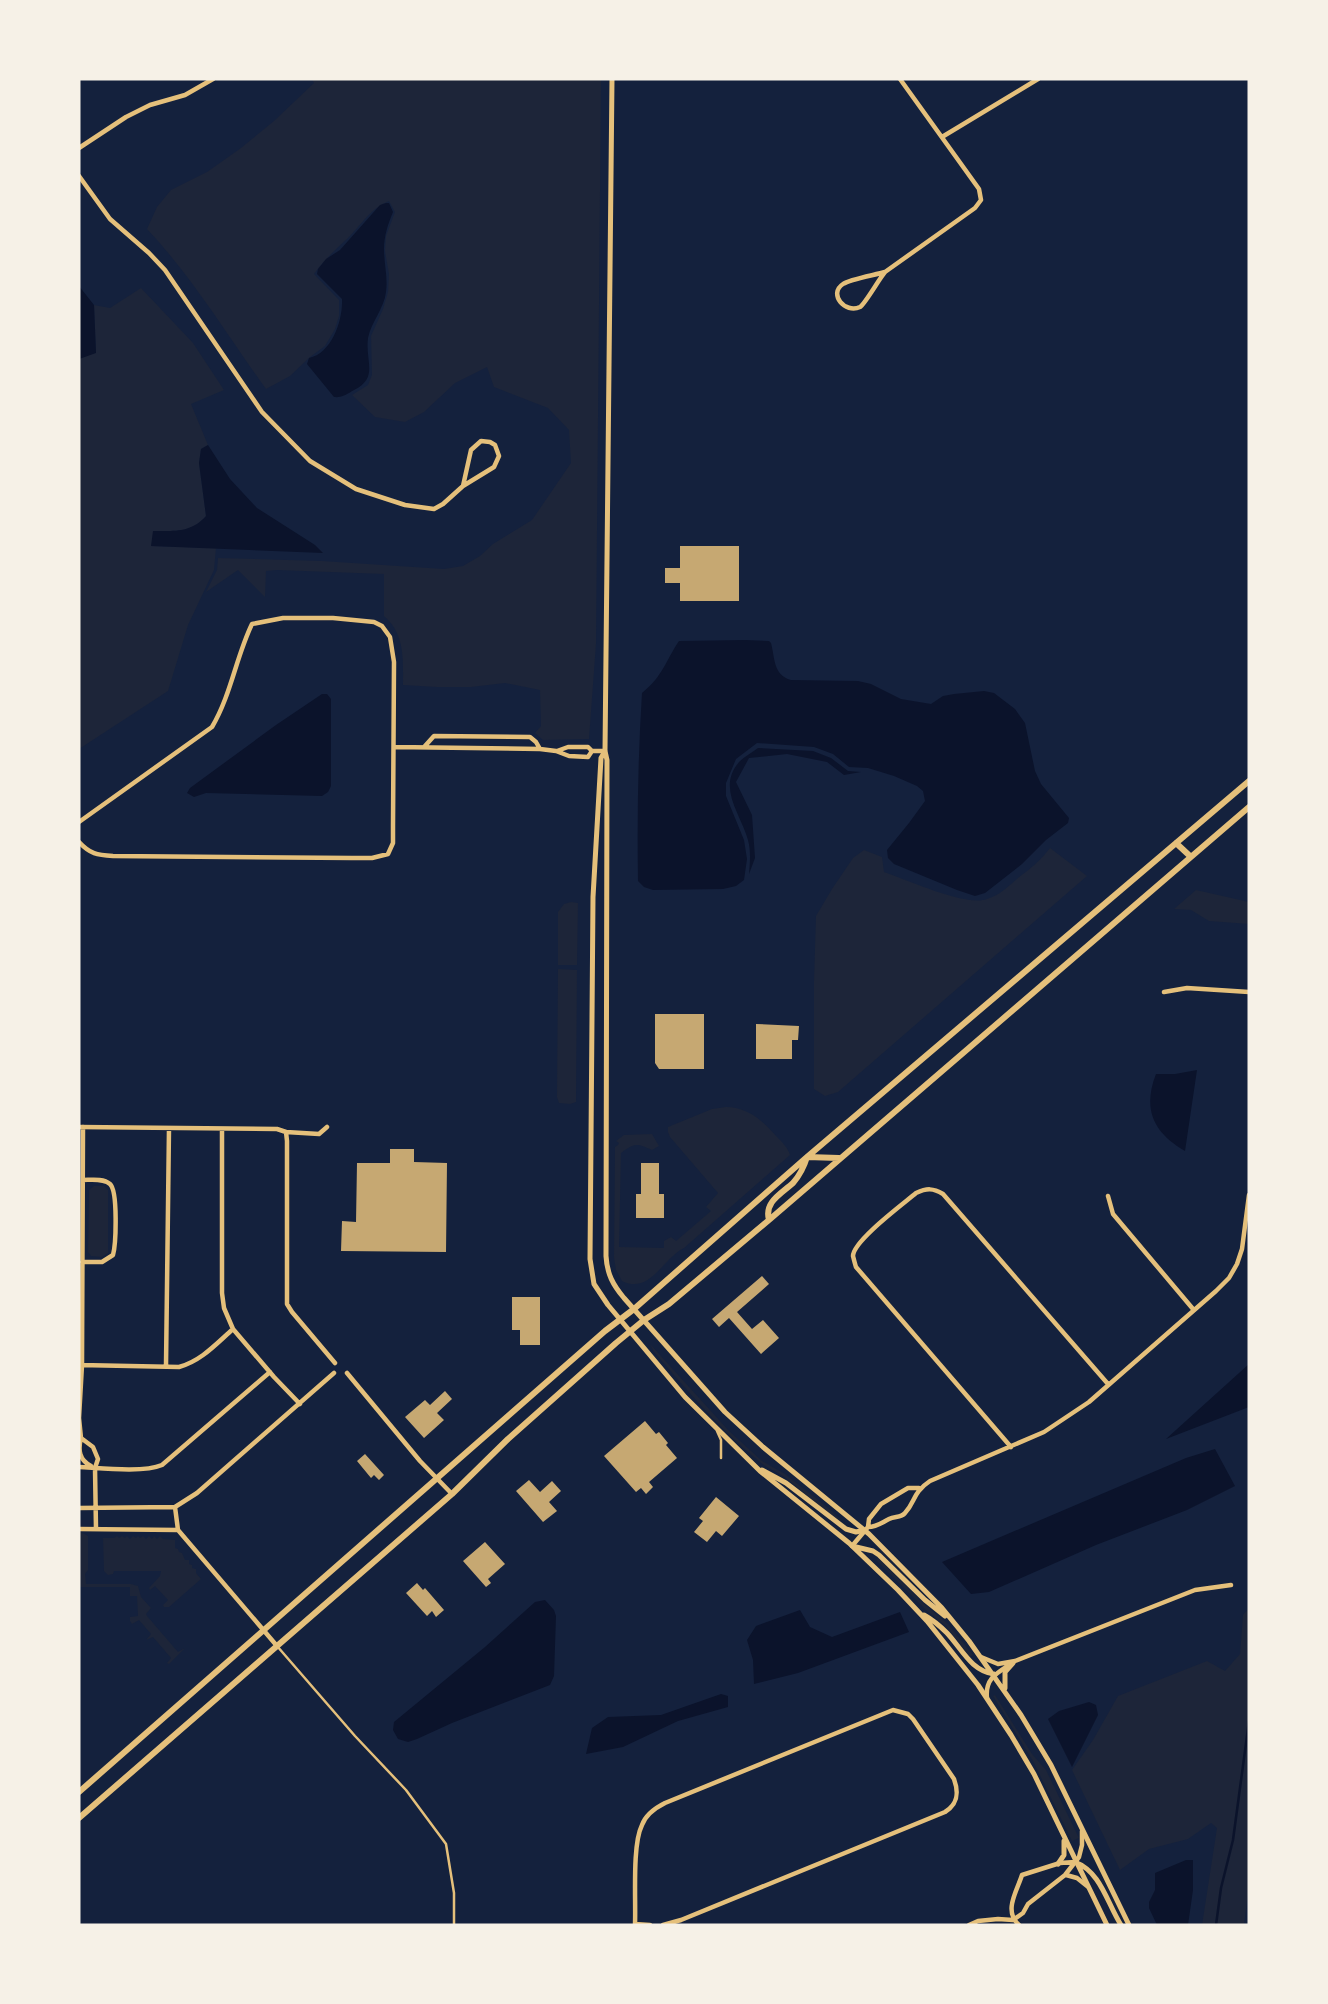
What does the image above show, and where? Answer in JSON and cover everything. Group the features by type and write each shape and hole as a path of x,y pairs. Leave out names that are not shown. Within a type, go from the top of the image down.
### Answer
{"main road":[{"path":"79,1792 807,1157 1249,781"},
{"path":"79,1818 453,1494 508,1439 630,1332 669,1304 769,1220 1249,807"},
{"path":"1176,843 1191,857"},
{"path":"807,1157 841,1157"},
{"path":"769,1220 769,1204 798,1177 807,1157"}],"street":[{"path":"79,148 149,105 185,94 214,79"},
{"path":"611,79 605,751 607,1267 612,1282 634,1310 725,1412 762,1447 866,1529 955,1624 1007,1694 1051,1765 1129,1925"},
{"path":"885,272 845,282 839,288 837,296 841,303 849,308 864,304 885,272 981,201 979,189 900,79"},
{"path":"942,137 1038,79"},
{"path":"79,176 110,219 165,270 262,412 310,461 356,489 382,498 434,509 463,486 494,467 499,456 495,445 481,442 471,450 463,486"},
{"path":"79,822 212,727 219,715 245,638 253,624 273,618 333,618 365,620 382,626 392,643 394,662 393,843 388,853 372,858 113,856 88,852 79,842"},
{"path":"424,747 434,736 530,737 540,749"},
{"path":"394,747 540,749 569,756 588,757 592,751"},
{"path":"556,751 568,747 588,747 592,751 605,751"},
{"path":"605,751 601,758 593,897 590,1259 594,1284 620,1320 685,1397 756,1467 852,1546 919,1612 986,1698 1034,1774 1107,1925"},
{"path":"593,897 607,897"},
{"path":"1164,992 1188,988 1249,992"},
{"path":"95,1468 83,1462 79,1450 83,1180 81,1127 277,1129 319,1134 327,1127"},
{"path":"166,1366 169,1128"},
{"path":"222,1130 224,1308 233,1329 300,1404"},
{"path":"286,1132 287,1304 335,1363"},
{"path":"82,1262 102,1262 113,1255 115,1191 101,1180 83,1180"},
{"path":"1011,1447 856,1267 853,1256 856,1247 916,1193 935,1189 943,1194 1108,1384"},
{"path":"756,1467 786,1483 846,1530 856,1532 902,1516 920,1488 930,1481 1044,1432 1089,1402 1229,1278 1242,1249 1249,1195"},
{"path":"1108,1196 1113,1214 1193,1309"},
{"path":"80,1365 179,1367 192,1363 233,1329"},
{"path":"79,1467 155,1468 162,1465 270,1372"},
{"path":"79,1508 175,1507 197,1493 334,1373"},
{"path":"346,1373 420,1461 453,1494"},
{"path":"81,1438 93,1447 99,1459 95,1468 96,1529"},
{"path":"852,1546 881,1504 908,1488 920,1488"},
{"path":"175,1507 178,1530 277,1646"},
{"path":"79,1529 178,1530"},
{"path":"852,1546 879,1555 925,1600 955,1624"},
{"path":"986,1698 987,1686 994,1675 1014,1662 1195,1590 1231,1585"},
{"path":"919,1612 939,1625 974,1665 994,1675"},
{"path":"981,1657 998,1664 1014,1662"},
{"path":"1007,1694 1004,1676 1014,1662"},
{"path":"650,1925 635,1925 637,1838 642,1822 653,1809 665,1803 893,1710 908,1714 913,1719 954,1779 957,1798 953,1807 945,1812 663,1925"},
{"path":"969,1925 978,1921 1013,1920 1023,1913 1028,1904 1065,1875 1075,1862 1082,1851 1082,1830"},
{"path":"1058,1864 1065,1851 1063,1835"},
{"path":"1018,1925 1013,1920 1010,1906 1022,1875 1058,1864 1075,1862 1092,1872 1121,1925"},
{"path":"1065,1875 1077,1878 1087,1886"}],"lane":[{"path":"716,1428 721,1440 721,1458"},
{"path":"277,1646 406,1790 446,1844 454,1893 454,1925"}],"shaded area":[{"path":"312,79 601,79 596,644 589,739 543,740 535,733 541,726 540,690 505,683 471,687 403,685 403,656 399,639 384,616 384,574 266,571 265,597 238,570 206,592 217,570 218,558 444,569 463,566 532,520 571,463 569,430 548,408 494,387 487,367 455,383 424,412 405,422 375,417 352,395 368,385 372,375 371,336 388,292 386,236 395,212 389,201 372,212 314,274 339,300 339,316 325,346 290,376 266,389 195,287 147,229 157,207 171,190 207,172 241,148 314,83"},
{"path":"389,203 393,212 384,244 386,292 368,338 369,374 362,385 340,397 334,397 307,364 309,358 324,350 330,343 338,326 342,307 342,299 317,274 318,269 326,259 340,250 380,205"},
{"path":"79,286 94,305 96,353 79,359"},
{"path":"141,288 193,343 224,390 191,404 208,445 201,449 199,463 206,516 189,528 154,531 152,546 216,548 214,570 188,625 168,691 79,749 79,359 96,352 94,305 110,308"},
{"path":"208,445 230,479 257,508 315,545 323,553 151,546 153,531 188,528 206,516 199,463 201,449"},
{"path":"679,641 769,641 778,670 791,680 858,681 871,684 901,699 931,704 943,696 954,694 984,691 994,693 1015,709 1025,723 1035,771 1041,784 1069,818 1068,823 1022,864 985,893 975,896 894,864 888,858 887,850 925,801 923,791 917,786 868,768 849,767 833,754 814,747 757,743 736,759 726,783 726,796 744,840 747,859 744,880 736,886 723,889 653,890 644,887 638,881 642,693 659,675"},
{"path":"322,694 327,694 331,699 331,786 328,792 322,796 206,793 194,797 187,793 190,788"},
{"path":"758,748 813,751 831,758 848,771 861,772 844,775 827,762 787,754 749,758 736,782 752,815 755,858 749,874 749,844 732,800 730,781 740,761"},
{"path":"1050,848 1087,876 838,1092 825,1096 814,1089 816,916 853,858 864,850 882,857 884,872 952,896 978,900 987,899 1004,890"},
{"path":"1196,890 1249,902 1249,924 1209,921 1191,910 1174,909"},
{"path":"578,903 577,965 558,965 558,912 564,904"},
{"path":"558,969 577,970 576,1102 570,1104 559,1103 557,1097"},
{"path":"1197,1070 1185,1151 1159,1128 1154,1119 1150,1099 1156,1074"},
{"path":"712,1109 741,1109 761,1120 783,1143 790,1155 676,1253 656,1274 641,1283 622,1281 614,1258 615,1147 619,1143 616,1141 624,1135 652,1134 659,1146 652,1150 640,1145 633,1146 621,1153 619,1247 664,1248 664,1241 671,1237 676,1241 711,1211 706,1207 718,1193 670,1137 668,1127"},
{"path":"94,1186 104,1186 108,1190 108,1253 102,1257 91,1256 88,1252 89,1190"},
{"path":"650,1344 729,1431 762,1461 785,1474 843,1522 745,1450 704,1409"},
{"path":"1249,1364 1249,1407 1166,1439"},
{"path":"1215,1449 1235,1486 1187,1510 1096,1545 989,1592 971,1594 942,1562 1186,1458"},
{"path":"79,1531 88,1536 86,1584 138,1586 141,1597 151,1608 147,1616 178,1652 185,1648 169,1664 167,1663 171,1658 153,1637 146,1640 151,1634 139,1620 132,1624 130,1621 130,1617 138,1616 137,1596 130,1596 130,1587 79,1587"},
{"path":"127,1536 130,1539 133,1536 143,1536 146,1539 149,1536 152,1539 154,1536 157,1539 160,1536 163,1539 175,1540 175,1548 182,1553 185,1560 189,1560 189,1564 196,1569 201,1579 169,1607 164,1607 168,1600 155,1586 150,1590 149,1588 161,1571 114,1571 108,1575 104,1571 103,1538"},
{"path":"878,1558 948,1624 973,1655 970,1657 946,1626 927,1611 876,1560"},
{"path":"545,1600 556,1616 554,1676 550,1685 417,1739 408,1742 398,1739 393,1730 394,1722 535,1602"},
{"path":"1249,1608 1249,1885 1244,1925 1202,1925 1217,1828 1211,1823 1188,1839 1149,1849 1120,1870 1072,1770 1118,1696 1207,1661 1225,1671 1240,1654 1243,1615"},
{"path":"800,1610 810,1627 832,1637 900,1612 909,1632 798,1673 754,1684 753,1660 747,1640 756,1626"},
{"path":"721,1694 728,1696 728,1707 678,1721 623,1747 586,1754 592,1728 608,1717 661,1715"},
{"path":"995,1695 1032,1754 1046,1770 1079,1838 1072,1841 1033,1761 993,1696"},
{"path":"1089,1702 1096,1705 1098,1715 1072,1767 1048,1719 1059,1711"},
{"path":"1186,1860 1193,1860 1193,1890 1188,1925 1157,1925 1149,1908 1155,1890 1155,1873"}],"building":[{"path":"680,546 739,546 739,601 680,601 680,583 665,583 665,568 680,568"},
{"path":"655,1014 704,1014 704,1069 659,1069 655,1063"},
{"path":"756,1024 799,1026 798,1040 792,1040 792,1059 756,1059"},
{"path":"390,1149 414,1149 414,1162 447,1163 446,1252 341,1251 342,1221 356,1222 357,1163 390,1163"},
{"path":"641,1163 659,1163 659,1194 664,1194 664,1218 636,1218 636,1194 641,1194"},
{"path":"762,1276 769,1284 737,1312 752,1329 763,1320 779,1338 761,1354 729,1318 719,1327 712,1319"},
{"path":"512,1297 540,1297 540,1345 520,1345 520,1330 512,1330"},
{"path":"445,1391 452,1399 437,1413 444,1420 424,1438 405,1417 425,1400 430,1405"},
{"path":"645,1421 656,1434 659,1432 677,1458 649,1482 653,1487 646,1494 641,1488 636,1492 604,1456"},
{"path":"365,1454 384,1475 379,1480 374,1475 371,1478 357,1461"},
{"path":"529,1480 540,1492 552,1481 561,1491 549,1502 557,1511 543,1522 516,1491"},
{"path":"716,1497 739,1516 722,1536 716,1531 707,1542 694,1532 703,1521 699,1518"},
{"path":"485,1542 505,1564 488,1579 491,1583 486,1587 463,1561"},
{"path":"417,1583 423,1590 425,1588 444,1610 436,1617 432,1611 427,1616 406,1593"}],"waterway":[{"path":"1216,1925 1221,1888 1233,1840 1249,1721"}]}
